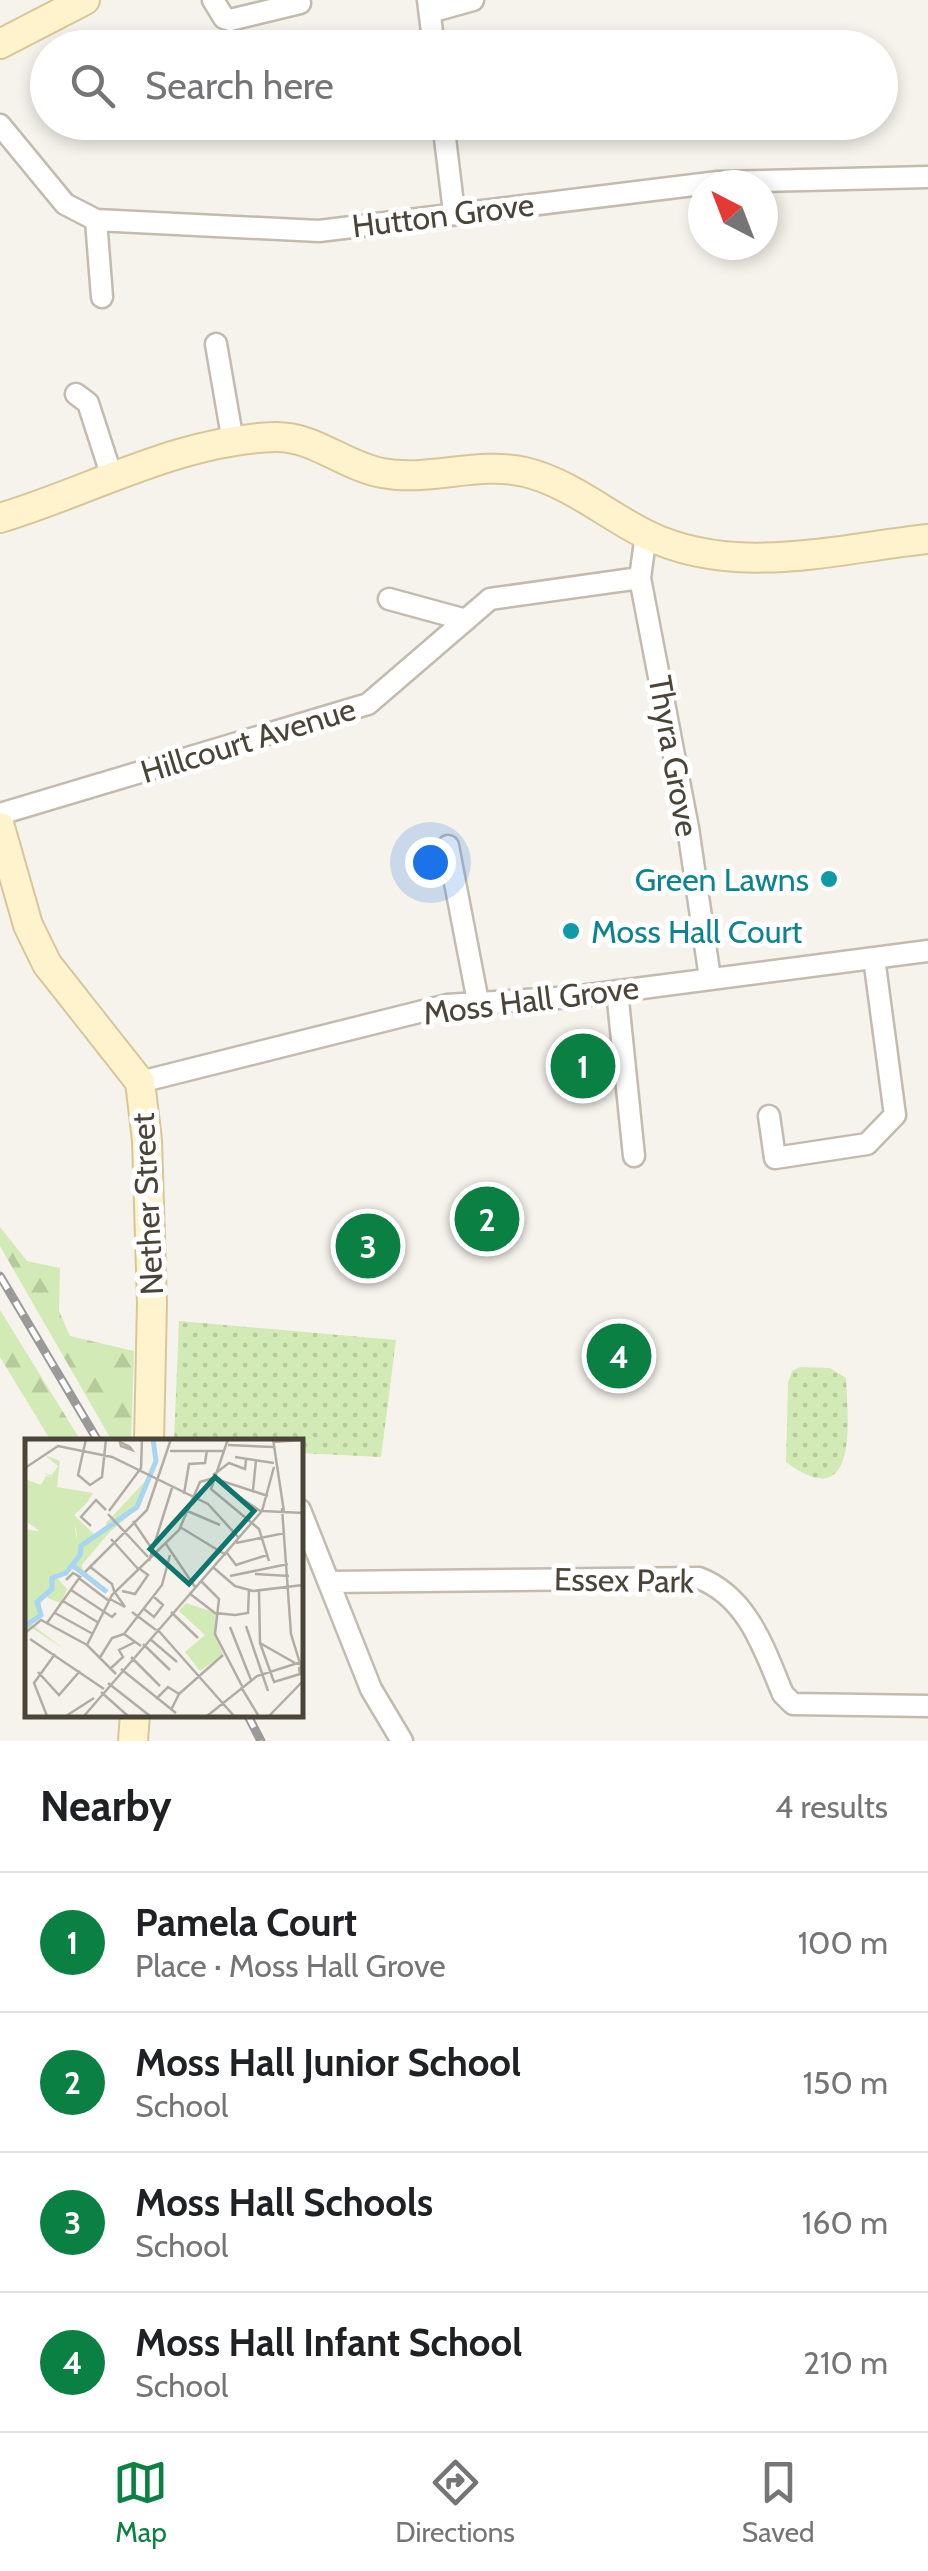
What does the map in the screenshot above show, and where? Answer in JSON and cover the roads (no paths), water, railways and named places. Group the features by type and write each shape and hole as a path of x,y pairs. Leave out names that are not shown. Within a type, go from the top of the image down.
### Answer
{"street":[{"path":"0,44 85,0"},
{"path":"213,0 230,20 300,3"},
{"path":"429,6 473,0"},
{"path":"0,124 65,204 96,220 102,296"},
{"path":"445,140 454,212"},
{"name":"Hutton Grove","path":"96,220 319,230 718,182 928,176"},
{"path":"216,344 233,442"},
{"path":"76,394 88,402 112,477"},
{"path":"0,518 112,477 233,442 300,440 359,467 406,476 522,471 557,482 646,534 696,554 740,560 928,539"},
{"name":"Thyra Grove","path":"646,534 640,578 688,828 710,978"},
{"name":"Hillcourt Avenue","path":"0,814 368,704 490,598 640,578"},
{"path":"389,599 466,620"},
{"name":"Nether Street","path":"0,828 28,925 47,964 140,1082 147,1140 152,1303 149,1439"},
{"path":"448,846 478,1002"},
{"name":"Moss Hall Grove","path":"140,1082 302,1038 478,1002 616,991 928,951"},
{"path":"769,1116 775,1158 867,1144 895,1114 874,958"},
{"path":"616,991 634,1156"},
{"path":"302,1515 371,1689 402,1741"},
{"name":"Essex Park","path":"330,1582 699,1578 717,1585 738,1604 792,1704 928,1706"},
{"path":"133,1741 134,1716"}],"railway":[{"path":"0,1276 97,1439"},
{"path":"248,1716 261,1741"}],"place":[{"name":"Green Lawns","path":"829,879"},
{"name":"Moss Hall Court","path":"571,931"},
{"name":"Pamela Court","path":"583,1066"},
{"name":"Moss Hall Junior School","path":"487,1219"},
{"name":"Moss Hall Schools","path":"368,1246"},
{"name":"Moss Hall Infant School","path":"619,1356"}]}
